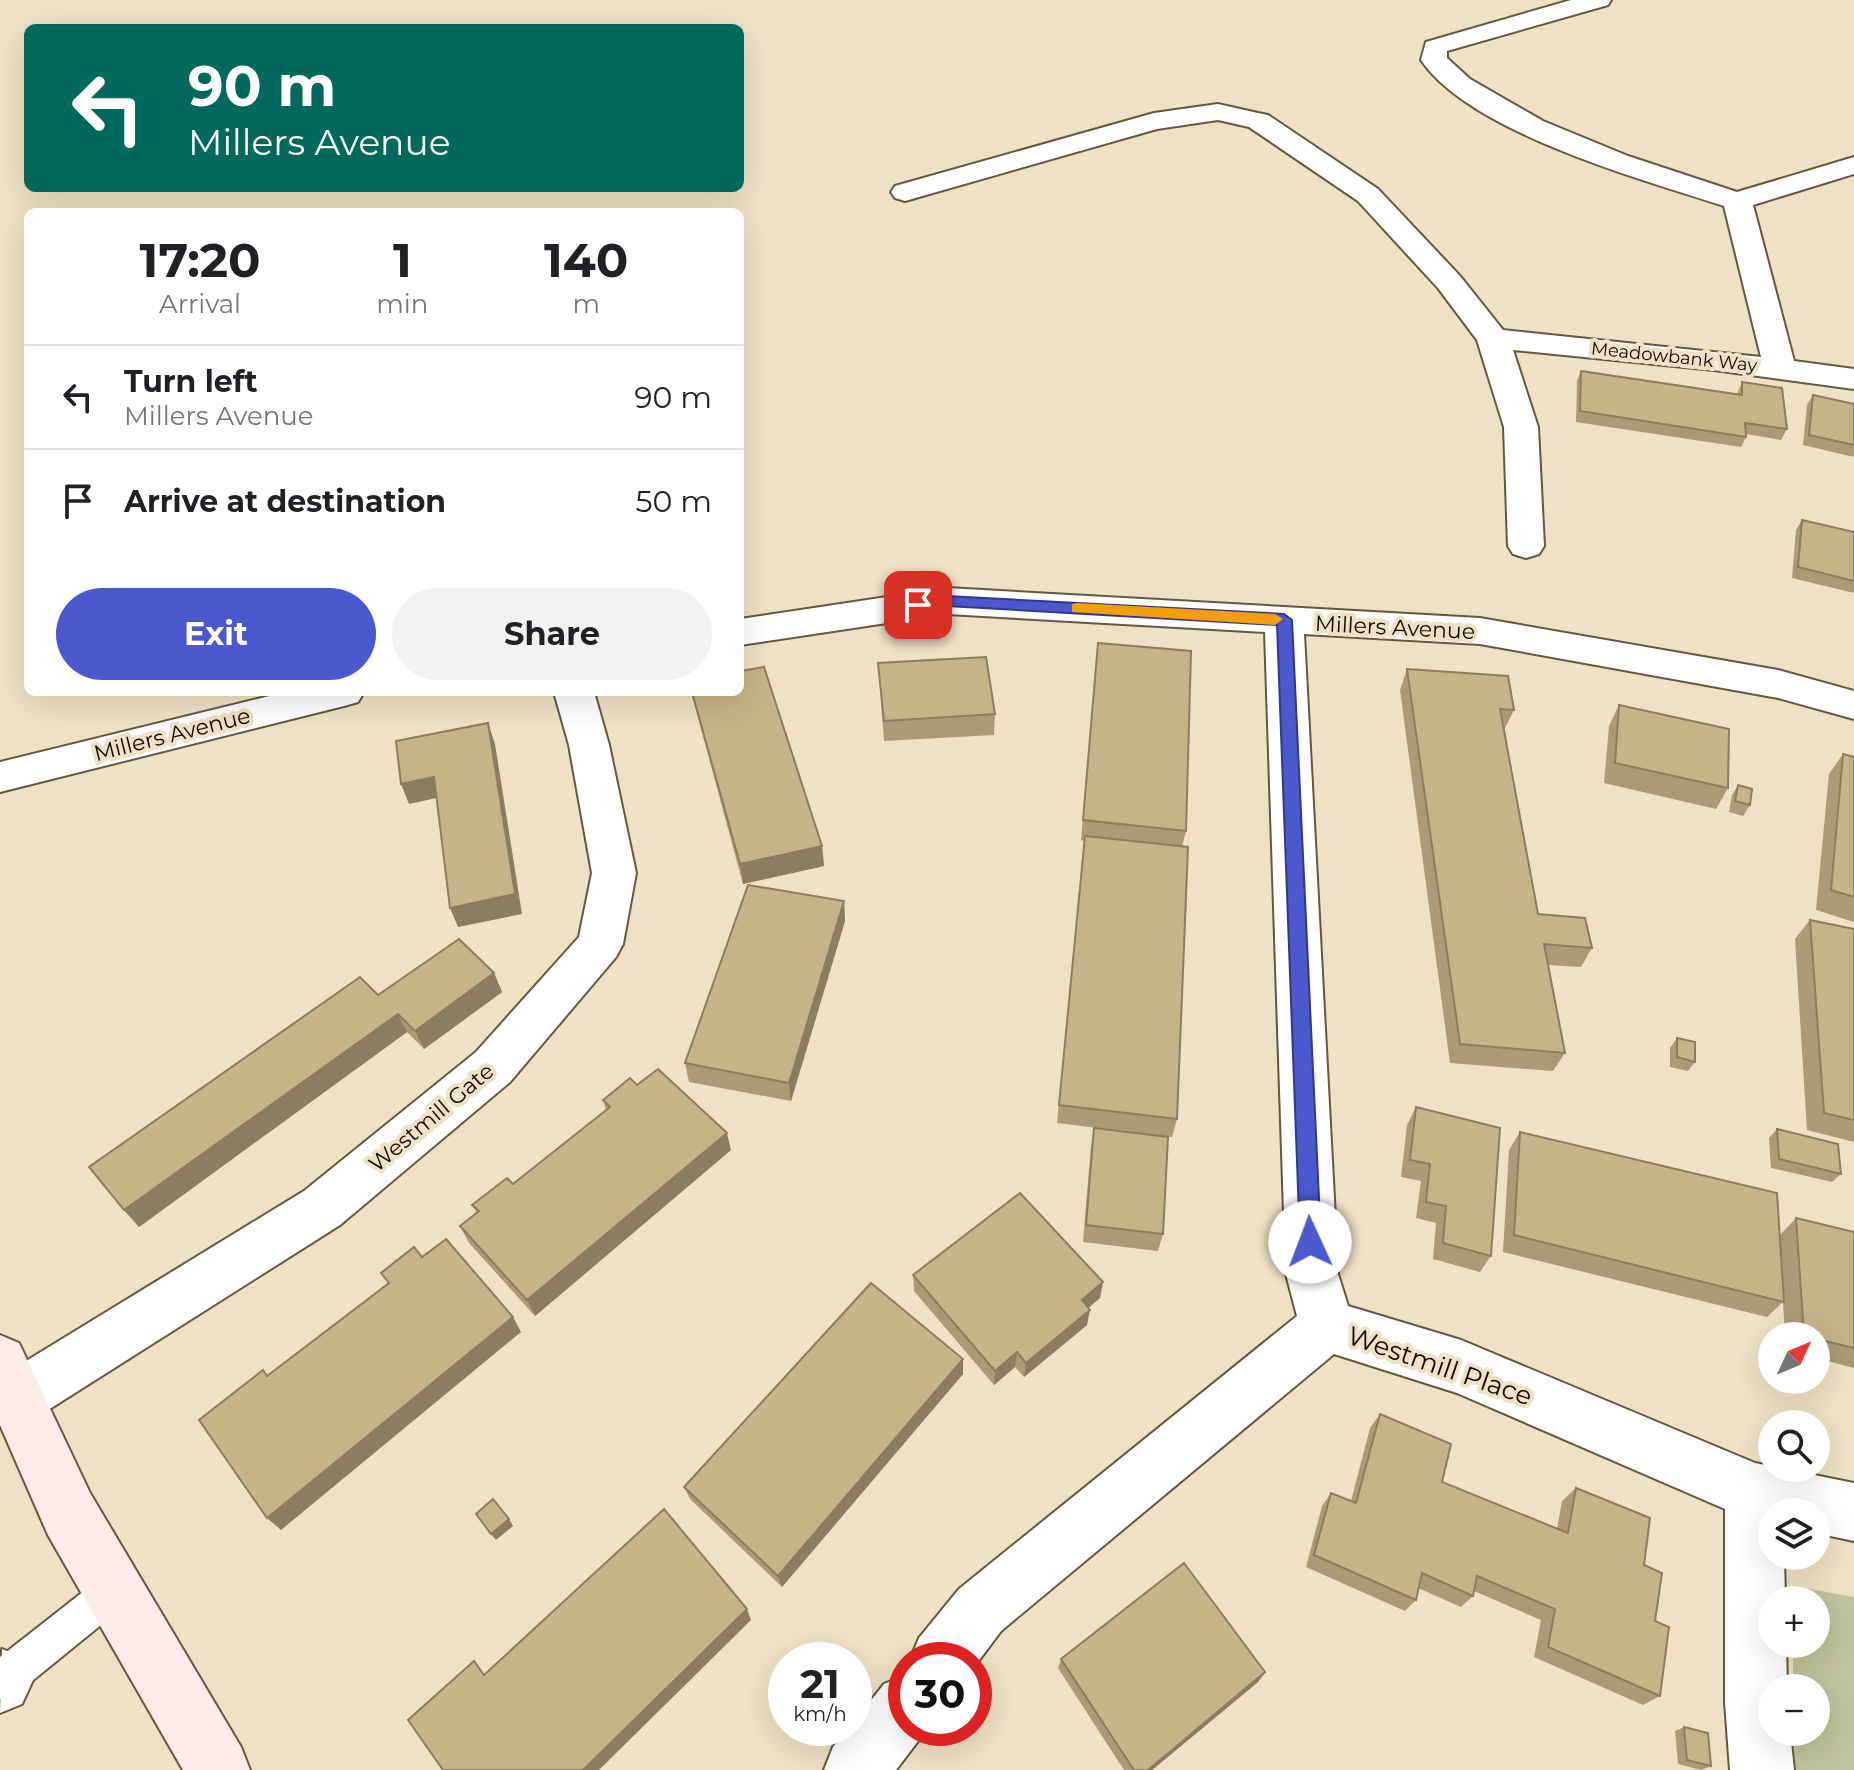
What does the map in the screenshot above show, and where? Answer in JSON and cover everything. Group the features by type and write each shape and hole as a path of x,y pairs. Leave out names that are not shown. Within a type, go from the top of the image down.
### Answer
{"street":[{"path":"1599,0 1470,34 1435,47 1434,60 1450,77 1530,124 1615,160 1737,201 1854,165"},
{"path":"905,192 1154,121 1218,112 1241,114 1258,121 1308,151 1368,195 1449,282 1493,339 1521,427 1526,546"},
{"path":"1737,201 1780,369"},
{"name":"Meadowbank Way","path":"1493,339 1854,379"},
{"name":"Millers Avenue","path":"744,631 947,601 1480,631 1778,684 1854,705"},
{"path":"1284,620 1312,1274 1327,1326"},
{"name":"Millers Avenue","path":"0,777 328,696"},
{"name":"Westmill Gate","path":"8,1380 322,1208 493,1067 600,944 614,873 589,745 575,696"},
{"name":"Westmill Place","path":"955,1642 980,1610 1327,1326 1461,1367 1754,1492 1854,1512"},
{"path":"8,1380 69,1514 218,1770"},
{"path":"1754,1492 1756,1702 1762,1770"},
{"path":"856,1770 888,1729"}],"lane":[{"path":"1,1681 115,1590"}],"green space":[{"path":"1830,1593 1854,1597 1854,1770 1794,1770 1793,1746 1830,1746 1830,1674 1793,1674 1793,1658 1830,1658"}],"building":[{"path":"1581,371 1742,395 1742,382 1782,388 1787,429 1745,423 1746,437 1580,411"},
{"path":"1813,395 1854,404 1854,445 1809,435"},
{"path":"1802,520 1854,532 1854,581 1798,567"},
{"path":"1098,643 1191,651 1186,831 1083,820"},
{"path":"986,657 995,714 884,721 878,663"},
{"path":"764,667 822,846 740,864 693,696 744,696 744,670"},
{"path":"1407,669 1508,676 1514,710 1500,709 1538,914 1585,918 1592,948 1544,944 1565,1053 1460,1044"},
{"path":"1619,705 1729,729 1728,788 1615,763"},
{"path":"488,723 515,894 450,908 434,777 401,784 396,741"},
{"path":"1843,754 1854,757 1854,897 1831,890"},
{"path":"1738,785 1752,789 1750,805 1735,801"},
{"path":"1085,836 1188,847 1177,1119 1059,1105"},
{"path":"748,885 844,901 789,1083 685,1063"},
{"path":"1810,920 1854,929 1854,1120 1824,1113"},
{"path":"459,939 494,973 415,1031 398,1014 124,1210 89,1167 360,977 378,995"},
{"path":"1677,1038 1695,1042 1695,1062 1677,1057"},
{"path":"658,1069 727,1133 527,1300 460,1226 479,1211 472,1205 507,1178 513,1184 610,1107 603,1100 630,1078 637,1085"},
{"path":"1416,1107 1500,1128 1491,1256 1443,1243 1446,1206 1426,1202 1430,1164 1410,1160"},
{"path":"1094,1128 1168,1137 1163,1234 1086,1225"},
{"path":"1777,1129 1838,1144 1841,1174 1779,1159"},
{"path":"1520,1132 1777,1193 1784,1302 1514,1235"},
{"path":"1020,1193 1103,1282 1082,1300 1090,1310 1026,1363 1017,1352 995,1371 913,1275"},
{"path":"1796,1218 1854,1232 1854,1348 1830,1342 1830,1322 1803,1322"},
{"path":"446,1239 513,1317 267,1518 199,1420 263,1370 267,1376 389,1283 381,1273 414,1247 422,1257"},
{"path":"871,1283 963,1359 778,1576 684,1487"},
{"path":"1380,1414 1451,1444 1442,1482 1568,1533 1576,1488 1650,1518 1644,1565 1662,1573 1655,1621 1669,1627 1660,1696 1548,1647 1555,1609 1477,1576 1473,1596 1422,1573 1416,1600 1314,1555 1331,1493 1356,1503"},
{"path":"493,1499 509,1519 491,1534 476,1514"},
{"path":"664,1509 747,1609 583,1770 443,1770 408,1720 474,1661 484,1675"},
{"path":"1184,1563 1265,1672 1148,1770 1134,1770 1061,1659"},
{"path":"1684,1727 1708,1733 1711,1766 1687,1760"}],"slow traffic":[{"path":"1077,608 1275,619"}],"route":[{"path":"918,605 947,601 1284,620 1310,1242"}]}
